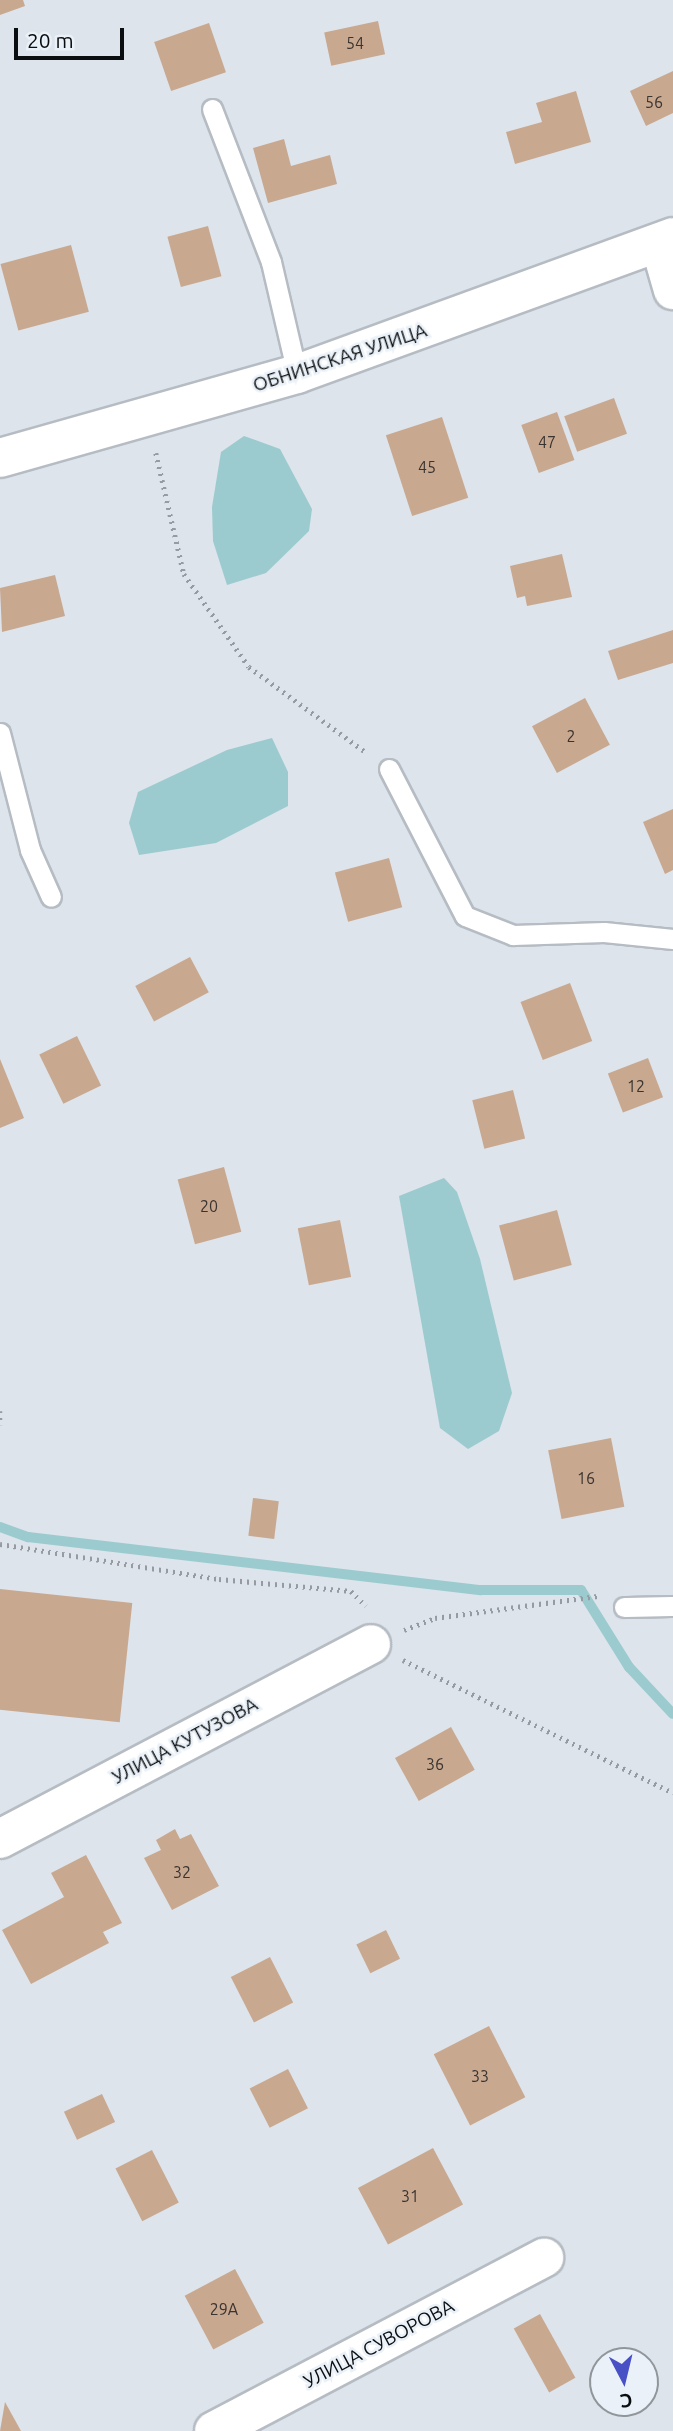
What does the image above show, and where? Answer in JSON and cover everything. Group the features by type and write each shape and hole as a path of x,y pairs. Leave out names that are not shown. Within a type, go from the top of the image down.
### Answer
{"street":[{"name":"ОБНИНСКАЯ УЛИЦА","path":"0,458 297,374 666,241"},
{"path":"666,241 673,290"},
{"name":"УЛИЦА КУТУЗОВА","path":"0,1839 371,1644"},
{"name":"УЛИЦА СУВОРОВА","path":"214,2431 544,2258"}],"lane":[{"path":"212,109 271,262 297,374"},
{"path":"0,733 30,850 51,897"},
{"path":"389,769 465,916 513,935 604,932 673,939"},
{"path":"624,1607 673,1606"}],"path":[{"path":"148,414 184,574 249,667 389,769"},
{"path":"0,1411 0,1425"},
{"path":"0,1544 219,1579 351,1591 377,1618 371,1644"},
{"path":"371,1644 435,1618 573,1602 603,1595"},
{"path":"371,1644 673,1793"}],"water":[{"path":"244,436 280,449 312,509 309,531 266,573 227,585 213,541 212,507 221,452"},
{"path":"272,738 288,772 288,806 216,843 139,855 129,823 138,792 227,750"},
{"path":"444,1178 457,1192 480,1259 512,1393 499,1431 468,1449 440,1428 399,1196"}],"building":[{"path":"0,0 23,0 25,6 0,15"},
{"path":"378,21 385,54 331,66 324,32"},
{"path":"209,23 226,72 171,91 154,42"},
{"path":"673,71 673,113 646,126 630,91"},
{"path":"576,91 591,142 515,164 506,132 542,122 536,103"},
{"path":"284,139 291,166 330,155 337,184 268,203 253,148"},
{"path":"208,226 221,276 181,287 167,237"},
{"path":"71,245 89,312 18,331 0,264"},
{"path":"614,398 627,434 577,452 564,416"},
{"path":"557,412 574,460 539,473 521,425"},
{"path":"442,417 468,498 412,516 386,435"},
{"path":"562,554 572,597 527,606 525,596 517,598 510,566"},
{"path":"55,575 65,616 2,632 0,588"},
{"path":"673,630 673,663 618,680 608,651"},
{"path":"585,698 610,745 557,773 532,726"},
{"path":"673,809 673,870 665,874 643,822"},
{"path":"389,858 402,907 348,922 335,872"},
{"path":"190,957 209,992 154,1021 135,986"},
{"path":"570,983 592,1041 543,1060 521,1002"},
{"path":"77,1036 101,1085 63,1104 39,1054"},
{"path":"648,1058 663,1097 623,1113 608,1073"},
{"path":"0,1059 24,1118 0,1128"},
{"path":"513,1090 525,1139 484,1149 472,1100"},
{"path":"224,1167 241,1232 195,1244 178,1179"},
{"path":"557,1210 572,1265 514,1281 499,1226"},
{"path":"340,1220 351,1277 309,1285 298,1228"},
{"path":"611,1438 624,1507 562,1519 548,1450"},
{"path":"253,1498 279,1501 274,1539 248,1536"},
{"path":"0,1589 132,1603 120,1722 0,1710"},
{"path":"451,1727 475,1770 419,1801 395,1758"},
{"path":"175,1829 180,1839 191,1834 219,1886 172,1910 144,1858 161,1850 156,1840"},
{"path":"86,1855 122,1923 103,1932 109,1943 31,1984 2,1930 64,1897 51,1873"},
{"path":"386,1930 400,1959 370,1973 356,1944"},
{"path":"270,1957 293,2002 254,2022 231,1977"},
{"path":"489,2026 525,2097 470,2125 434,2054"},
{"path":"288,2069 308,2108 270,2128 250,2089"},
{"path":"102,2094 115,2122 77,2140 64,2112"},
{"path":"433,2148 463,2205 388,2244 358,2188"},
{"path":"152,2150 179,2203 142,2221 115,2169"},
{"path":"235,2269 264,2323 213,2350 185,2296"},
{"path":"540,2314 575,2378 549,2392 514,2329"},
{"path":"5,2402 21,2431 0,2431"}],"waterway":[{"path":"0,1527 28,1537 481,1590 581,1590 629,1667 673,1714"}]}
